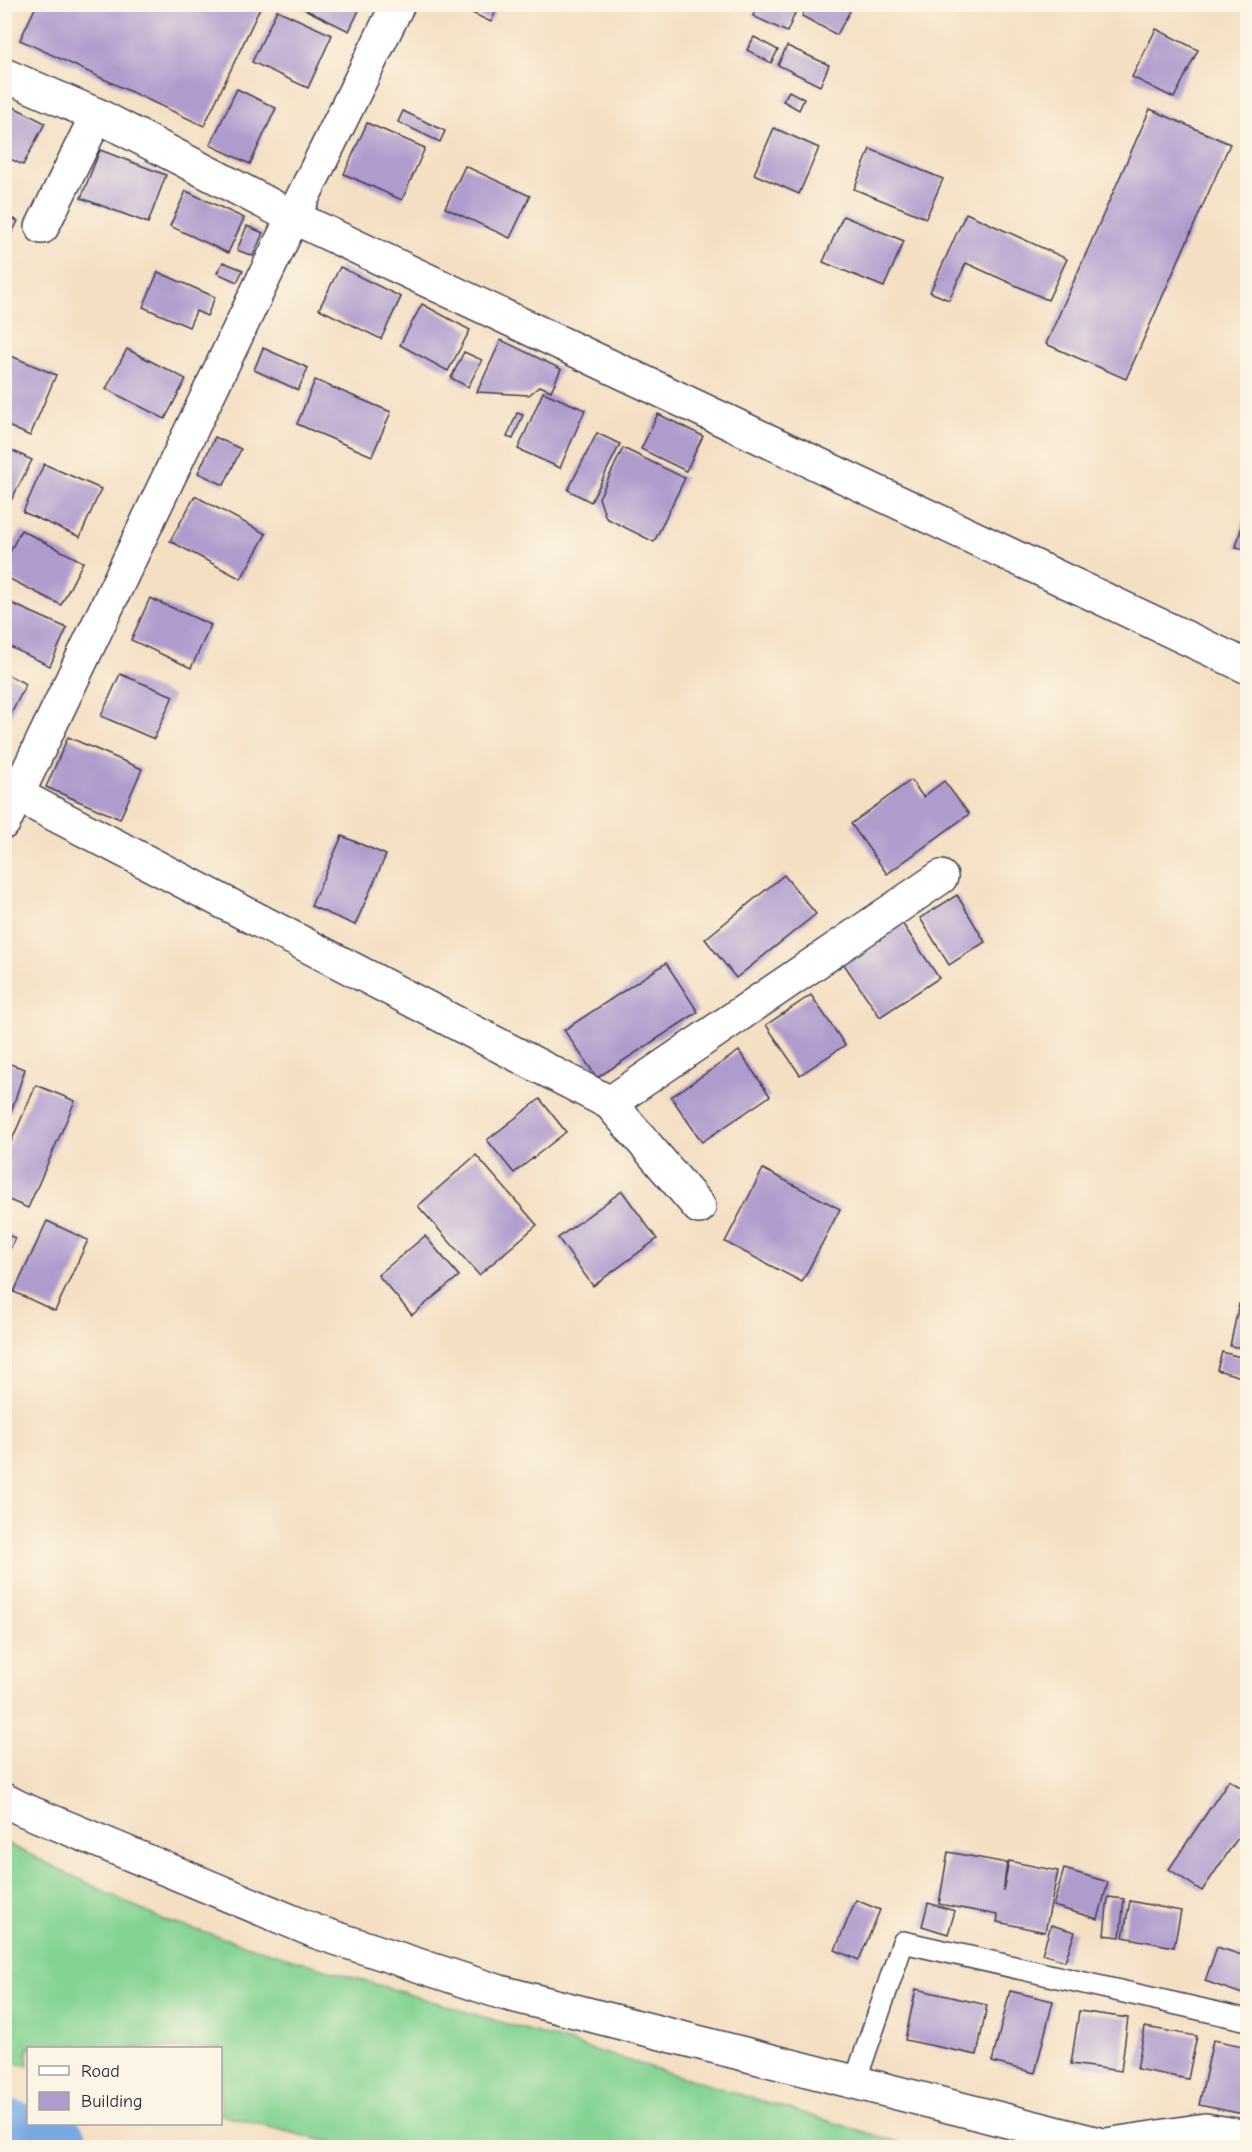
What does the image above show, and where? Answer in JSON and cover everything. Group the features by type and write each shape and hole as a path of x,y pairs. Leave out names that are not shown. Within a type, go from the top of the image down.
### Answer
{"street":[{"path":"398,4 9,801 610,1103 699,1207"},
{"path":"4,75 98,115 293,217 1248,667"},
{"path":"42,227 98,115"},
{"path":"610,1103 940,877"},
{"path":"4,1800 327,1936 500,1992 1110,2146 1205,2130 1248,2137"}],"lane":[{"path":"855,2082 903,1942 1248,2020"}],"green space":[{"path":"4,1842 160,1919 914,2147 349,2147 222,2115 222,2047 27,2047 27,2066 5,2060"}],"building":[{"path":"37,4 262,4 204,126 20,40"},
{"path":"294,4 362,4 349,31"},
{"path":"453,4 499,4 491,22"},
{"path":"758,4 799,4 787,32 753,16"},
{"path":"808,5 853,5 837,35 802,16"},
{"path":"277,10 332,35 308,88 252,62"},
{"path":"1156,29 1198,50 1174,98 1132,77"},
{"path":"754,37 778,50 771,63 747,50"},
{"path":"787,46 829,65 820,86 778,65"},
{"path":"237,89 276,108 250,164 210,145"},
{"path":"789,91 804,99 799,110 783,101"},
{"path":"4,102 45,123 23,165 4,156"},
{"path":"1150,109 1230,144 1126,379 1046,344"},
{"path":"403,111 445,131 440,142 398,122"},
{"path":"367,123 425,148 402,200 344,174"},
{"path":"774,128 819,148 799,194 754,174"},
{"path":"870,149 943,179 926,218 854,189"},
{"path":"100,150 166,175 148,223 81,198"},
{"path":"465,166 530,196 510,238 445,208"},
{"path":"186,191 244,218 228,253 170,226"},
{"path":"966,213 1067,259 1048,300 966,263 949,300 930,292"},
{"path":"4,214 18,221 4,249"},
{"path":"843,216 904,241 884,287 823,262"},
{"path":"247,226 263,233 253,256 237,250"},
{"path":"223,262 243,270 237,282 217,273"},
{"path":"340,267 401,297 381,339 319,309"},
{"path":"158,272 215,297 207,316 196,311 189,327 143,307"},
{"path":"422,304 470,330 448,371 400,345"},
{"path":"501,340 561,369 551,391 540,386 529,395 477,392"},
{"path":"263,348 308,368 298,390 254,370"},
{"path":"127,349 186,379 165,419 106,389"},
{"path":"464,352 482,360 468,387 451,378"},
{"path":"4,353 56,375 30,436 4,424"},
{"path":"315,380 391,412 372,456 297,424"},
{"path":"543,392 585,410 560,468 518,449"},
{"path":"517,413 523,415 513,439 507,437"},
{"path":"658,414 703,436 686,471 641,449"},
{"path":"597,433 620,444 591,502 568,490"},
{"path":"215,437 241,449 224,485 198,473"},
{"path":"4,448 32,460 4,514"},
{"path":"623,448 685,478 654,542 606,518 599,498"},
{"path":"44,464 101,489 80,537 23,512"},
{"path":"195,496 266,534 241,579 170,541"},
{"path":"1248,508 1248,550 1236,547"},
{"path":"21,530 83,562 61,605 4,576 4,564"},
{"path":"150,598 211,625 191,668 131,640"},
{"path":"4,600 67,628 50,666 4,644"},
{"path":"4,673 26,684 4,728"},
{"path":"120,674 173,696 154,739 101,716"},
{"path":"68,737 142,769 120,819 46,787"},
{"path":"911,780 923,797 944,781 969,814 887,874 851,824"},
{"path":"342,836 386,855 355,925 311,906"},
{"path":"784,875 816,914 736,978 705,939"},
{"path":"957,895 985,942 949,965 920,918"},
{"path":"902,923 939,978 880,1017 843,963"},
{"path":"666,963 698,1012 597,1078 564,1030"},
{"path":"811,995 845,1045 800,1075 766,1025"},
{"path":"739,1051 770,1096 702,1142 671,1097"},
{"path":"4,1062 25,1069 11,1112 4,1110"},
{"path":"36,1085 75,1101 28,1208 4,1198 4,1158"},
{"path":"540,1099 566,1132 514,1173 487,1140"},
{"path":"476,1155 537,1225 479,1275 418,1206"},
{"path":"763,1169 840,1209 802,1282 725,1242"},
{"path":"622,1191 657,1239 593,1286 558,1238"},
{"path":"47,1221 88,1240 55,1311 14,1292"},
{"path":"4,1233 15,1238 4,1262"},
{"path":"425,1236 459,1276 412,1315 378,1275"},
{"path":"1239,1304 1248,1306 1248,1349 1230,1346"},
{"path":"1222,1352 1248,1359 1248,1379 1217,1370"},
{"path":"1229,1780 1248,1792 1248,1823 1202,1891 1169,1869"},
{"path":"948,1852 1007,1863 1003,1891 1009,1861 1058,1871 1045,1932 997,1922 998,1915 939,1904"},
{"path":"1064,1869 1108,1882 1098,1919 1053,1906"},
{"path":"1108,1897 1124,1899 1120,1937 1104,1935"},
{"path":"856,1900 880,1910 859,1960 835,1950"},
{"path":"1130,1901 1181,1911 1174,1947 1123,1937"},
{"path":"928,1903 955,1911 948,1934 922,1926"},
{"path":"1051,1925 1075,1932 1065,1961 1042,1954"},
{"path":"1217,1947 1248,1957 1248,1996 1205,1981"},
{"path":"916,1989 987,2005 977,2055 905,2040"},
{"path":"1010,1991 1053,2001 1035,2073 992,2062"},
{"path":"1079,2011 1128,2018 1121,2071 1071,2064"},
{"path":"1145,2027 1197,2036 1188,2079 1137,2069"},
{"path":"1213,2040 1248,2047 1248,2115 1199,2105"}],"waterway":[{"path":"4,2132 57,2148"}]}
